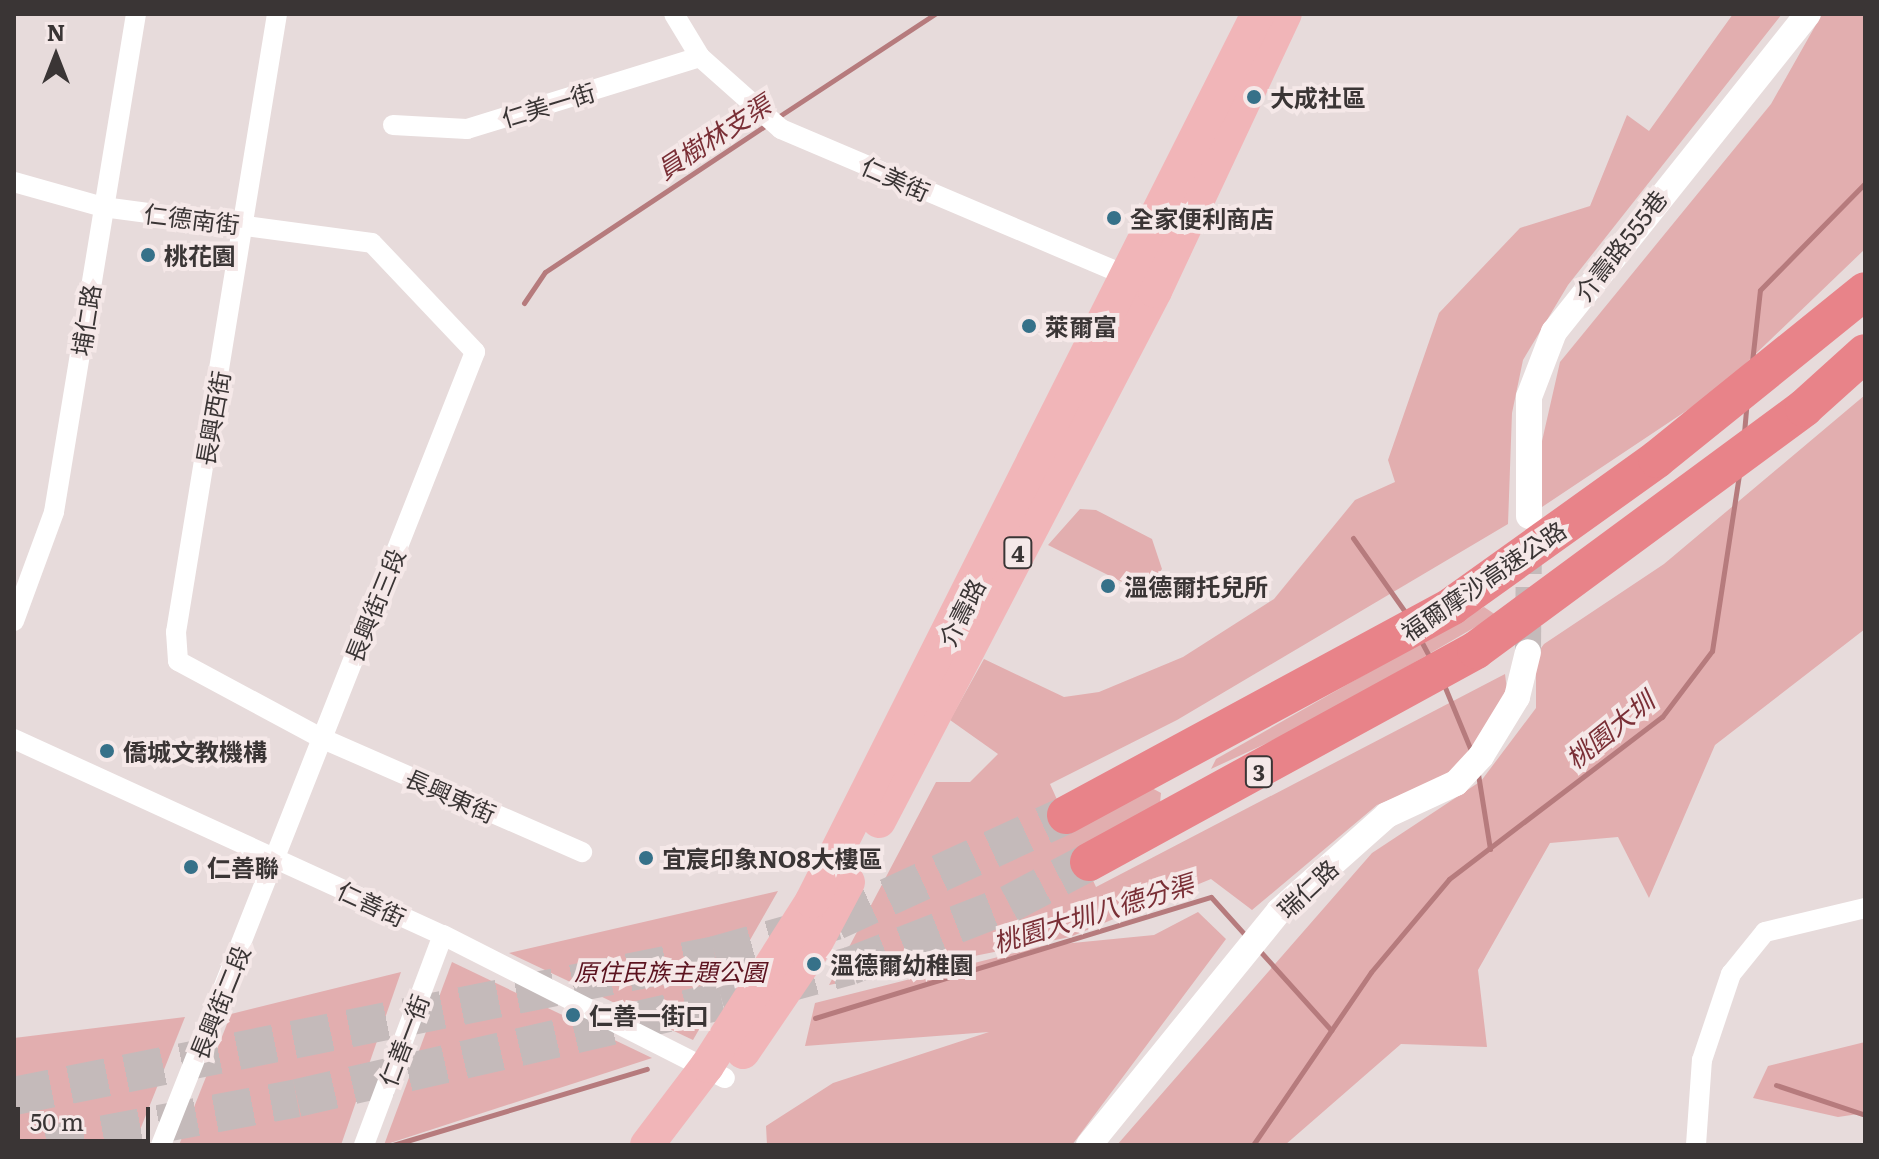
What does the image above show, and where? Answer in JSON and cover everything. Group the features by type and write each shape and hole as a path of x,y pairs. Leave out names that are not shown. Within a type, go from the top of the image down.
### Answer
{"highway":[{"name":"福爾摩沙高速公路","path":"1066,815 1414,628 1657,459 1808,344 1865,291"},
{"name":"福爾摩沙高速公路","path":"1089,862 1438,673 1651,523 1804,408 1865,353"},
{"path":"1173,760 1193,807"}],"main road":[{"name":"介壽路","path":"676,1145 812,901 1258,14"},
{"name":"介壽路","path":"647,1145 716,1072 811,952 1155,291 1285,14"}],"street":[{"name":"埔仁路","path":"14,621 54,512 136,14"},
{"name":"長興西街","path":"277,14 246,224 176,632 178,661 321,738"},
{"name":"仁美街","path":"674,14 700,57 772,120 1126,274 1155,291"},
{"name":"介壽路555巷","path":"1529,516 1529,397 1554,332 1808,14"},
{"name":"仁美一街","path":"393,125 467,129 700,57"},
{"name":"仁德南街","path":"14,182 103,207 372,243 475,352"},
{"name":"長興街三段","path":"277,859 321,738 475,352"},
{"name":"瑞仁路","path":"1089,1145 1279,911 1387,815 1456,783 1481,756 1517,697 1528,652"},
{"name":"長興東街","path":"321,738 582,852"},
{"name":"仁善街","path":"14,739 443,935 716,1072"},
{"name":"長興街二段","path":"161,1145 277,859"},
{"path":"1696,1145 1702,1060 1731,974 1765,932 1865,908"},
{"name":"仁善一街","path":"364,1145 443,935"}],"green space":[{"path":"1733,14 1782,14 1568,285 1523,360 1512,413 1508,524 1177,720 1050,784 1068,824 1150,787 1161,793 1160,803 1079,850 1096,887 1505,674 1508,698 1459,771 1377,805 1252,910 1211,879 1070,937 829,985 936,782 970,782 998,754 950,720 984,659 1064,697 1099,692 1183,657 1274,599 1355,500 1395,482 1388,460 1439,313 1520,228 1590,206 1627,115 1649,131"},
{"path":"1822,14 1865,14 1865,249 1719,389 1542,507 1537,463 1560,362 1771,104"},
{"path":"1865,395 1865,629 1715,745 1649,898 1618,837 1550,843 1478,970 1487,1047 1401,1044 1285,1145 1117,1145 1372,853 1481,781 1536,708 1536,655 1544,644 1664,564"},
{"path":"1080,509 1096,510 1152,539 1162,569 1153,581 1166,587 1160,601 1048,545"},
{"path":"1484,607 1496,615 1310,723 1211,769 1216,759"},
{"name":"原住民族主題公園","path":"778,891 693,1040 509,953"},
{"path":"1198,912 1226,939 1072,1145 767,1145 766,1126 833,1083 989,1032 805,1046 815,1003 1042,946 1154,935"},
{"path":"452,962 652,1058 384,1145"},
{"path":"401,972 341,1145 179,1145 231,1014"},
{"path":"185,1017 134,1145 14,1145 14,1038"},
{"path":"1865,1042 1865,1113 1838,1117 1753,1098 1768,1066"}],"waterway":[{"name":"員樹林支渠","path":"778,117 935,14"},
{"name":"員樹林支渠","path":"524,303 545,272 766,125"},
{"name":"桃園大圳","path":"1752,362 1760,290 1865,183"},
{"name":"桃園大圳","path":"1744,433 1746,408"},
{"name":"桃園大圳","path":"1253,1145 1371,972 1449,879 1662,717 1712,651 1739,475"},
{"path":"1353,538 1408,616"},
{"path":"1420,639 1430,658"},
{"path":"1444,685 1472,753"},
{"path":"1478,774 1490,849"},
{"name":"桃園大圳八德分渠","path":"815,1018 1211,897 1247,937"},
{"name":"桃園大圳八德分渠","path":"1259,950 1331,1030"},
{"name":"桃園大圳八德分渠","path":"393,1145 647,1069"},
{"path":"1776,1085 1865,1115"}],"tunnel":[{"path":"1528,652 1529,539"},
{"path":"14,1096 715,955 836,921 1066,815"},
{"path":"47,1145 297,1098 722,1001 850,966 1009,904 1089,862"}],"place":[{"name":"大成社區","path":"1254,97"},
{"name":"全家便利商店","path":"1114,218"},
{"name":"桃花園","path":"148,255"},
{"name":"萊爾富","path":"1029,326"},
{"name":"溫德爾托兒所","path":"1108,586"},
{"name":"僑城文教機構","path":"107,751"},
{"name":"宜宸印象NO8大樓區","path":"646,858"},
{"name":"仁善聯","path":"191,867"},
{"name":"溫德爾幼稚園","path":"814,964"},
{"name":"仁善一街口","path":"573,1015"}]}
